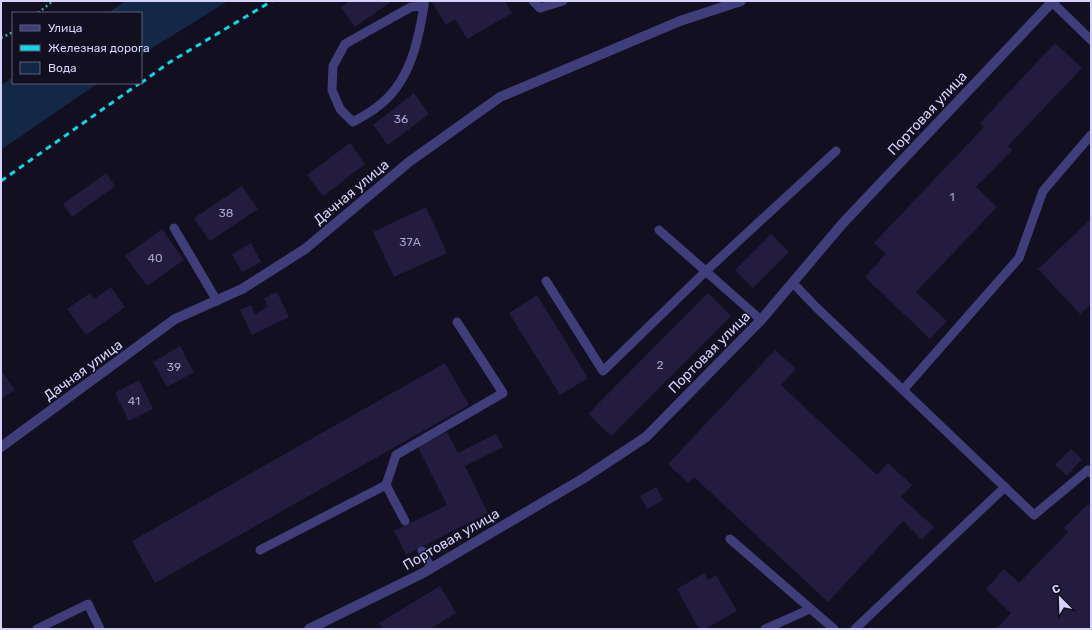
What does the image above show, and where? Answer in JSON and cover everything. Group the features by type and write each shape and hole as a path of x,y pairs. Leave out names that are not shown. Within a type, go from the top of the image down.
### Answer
{"street":[{"name":"Дачная улица","path":"1,447 175,319 242,289 305,249 409,162 500,97 680,22 741,1"},
{"name":"Портовая улица","path":"309,629 431,568 584,478 646,437 761,320 843,223 1052,2"}],"lane":[{"path":"533,1 540,8 563,1"},
{"path":"1052,2 1091,40"},
{"path":"424,4 414,53 396,90 377,107 353,122 340,109 332,90 333,66 345,44 411,7 424,4"},
{"path":"903,390 1019,258 1043,191 1091,135"},
{"path":"546,281 603,371 706,271 836,151"},
{"path":"174,228 217,301"},
{"path":"659,230 761,320"},
{"path":"792,282 1034,515 1088,470 1091,472"},
{"path":"260,550 386,485 396,455 503,393 458,322"},
{"path":"386,485 405,521"},
{"path":"855,629 1005,487"},
{"path":"730,538 834,629"},
{"path":"422,551 431,568"},
{"path":"37,629 88,604 100,629"},
{"path":"765,629 810,609"}],"path":[{"path":"39,12 53,1"},
{"path":"1,38 12,32"}],"water":[{"path":"125,1 228,1 142,54 142,12 109,12"},
{"path":"12,78 12,84 97,84 1,150 1,85"}],"building":[{"path":"350,1 392,1 355,27 341,7"},
{"path":"505,1 512,13 467,39 455,19 446,25 432,2"},
{"path":"1055,43 1082,68 1008,146 1012,150 976,187 997,207 916,292 947,321 930,339 865,277 886,254 874,243 984,127 980,123"},
{"path":"414,93 429,114 388,145 373,125"},
{"path":"350,143 365,164 323,196 307,175"},
{"path":"106,173 115,186 72,217 63,204"},
{"path":"242,186 258,209 210,241 194,218"},
{"path":"426,207 447,253 394,277 373,232"},
{"path":"1091,219 1091,304 1080,314 1038,269"},
{"path":"162,229 184,260 147,286 125,256"},
{"path":"771,234 789,252 753,288 735,270"},
{"path":"251,243 261,262 242,272 232,254"},
{"path":"111,287 125,307 86,335 67,309 90,293 94,299"},
{"path":"277,292 289,317 252,335 240,310 251,305 255,314 268,307 264,298"},
{"path":"708,293 731,316 611,436 588,414"},
{"path":"537,295 588,378 560,395 509,313"},
{"path":"180,346 194,372 167,387 153,362"},
{"path":"775,350 796,369 781,385 877,475 888,463 912,485 901,497 934,527 922,540 903,521 828,602 694,477 688,483 668,464"},
{"path":"445,363 469,405 155,583 132,541"},
{"path":"1,370 15,390 1,399"},
{"path":"139,380 153,409 129,421 115,393"},
{"path":"447,432 458,453 496,434 503,447 465,466 488,513 406,555 394,531 447,505 418,447"},
{"path":"1071,449 1082,459 1067,476 1055,465"},
{"path":"656,487 663,500 647,509 640,496"},
{"path":"1088,504 1091,507 1091,629 996,629 1011,613 986,589 1004,569 1019,583 1068,532 1064,528"},
{"path":"704,573 708,580 716,575 737,611 705,629 699,629 677,589"},
{"path":"440,586 456,613 430,629 383,629 379,623"}],"railway":[{"path":"142,82 170,62 272,1"},
{"path":"1,181 139,84"}]}
